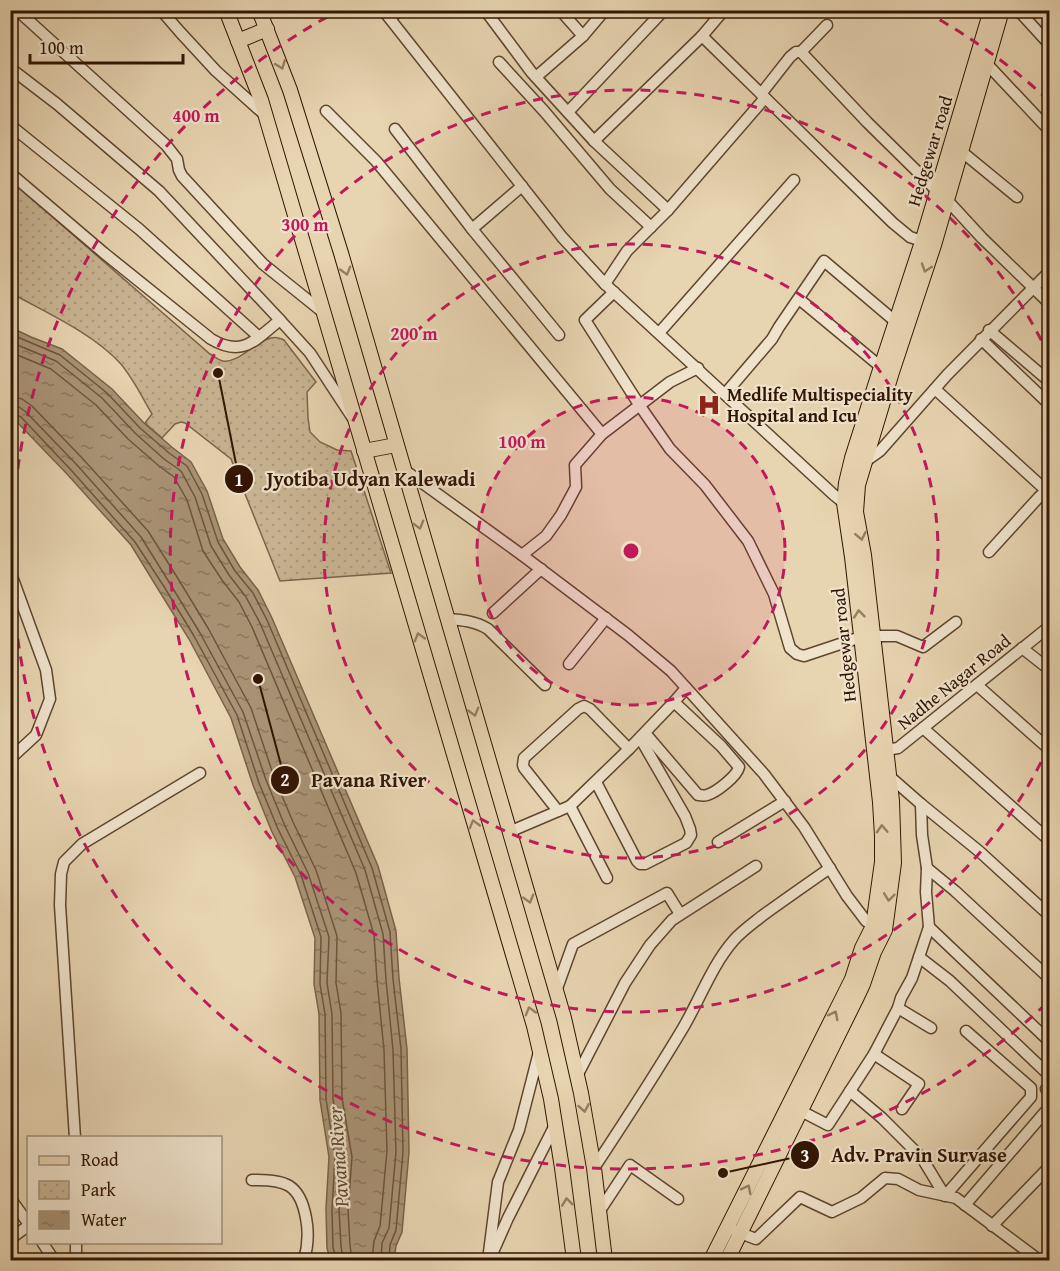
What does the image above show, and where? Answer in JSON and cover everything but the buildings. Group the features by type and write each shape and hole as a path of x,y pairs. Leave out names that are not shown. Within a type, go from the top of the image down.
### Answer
{"main road":[{"path":"226,10 266,115 531,1015 551,1099 574,1260"},
{"path":"259,10 290,90 340,253 564,1018 594,1168 605,1260"},
{"name":"Hedgewar road","path":"727,1260 734,1230 852,979 862,948 879,928 882,862 880,751 867,637 844,503 846,483 859,459 928,243 991,10"},
{"name":"Hedgewar road","path":"942,196 961,151 1002,10"},
{"path":"238,41 267,29"},
{"name":"Hedgewar road","path":"886,370 896,322 928,243"},
{"path":"364,451 396,445"},
{"name":"Hedgewar road","path":"859,459 856,512 864,555 867,637"},
{"name":"Hedgewar road","path":"711,1260 734,1230 801,1111 863,984 874,952 894,863 889,776 880,751"}],"street":[{"path":"17,10 165,145 177,159 178,170 182,176 263,264 324,312"},
{"path":"161,10 216,71 266,115"},
{"path":"400,10 386,14 562,237 610,288 658,333 856,512"},
{"path":"484,10 536,77 594,141 669,210"},
{"path":"560,10 583,36"},
{"path":"536,77 583,36 605,10"},
{"path":"568,112 664,10"},
{"path":"594,141 702,36 724,10"},
{"path":"1018,10 1050,45"},
{"path":"827,25 801,52 794,54 763,96 669,210 627,251 610,288 585,320 670,449 705,485 748,541 774,594 790,648 797,654 804,656 867,637 897,636 923,647 956,622"},
{"path":"702,36 893,223 910,237 928,243"},
{"path":"801,52 867,122 1050,304"},
{"path":"499,62 610,189 651,227"},
{"path":"987,64 1050,131"},
{"path":"10,68 57,104 159,191 310,352 356,422"},
{"path":"326,111 376,161 602,434"},
{"path":"10,125 139,229 259,337"},
{"path":"395,129 472,229 559,334"},
{"path":"961,151 1017,198"},
{"path":"10,173 104,253 221,345 238,348 248,345 280,320"},
{"path":"658,333 794,180"},
{"path":"472,229 522,186"},
{"path":"725,394 772,339 824,261 896,322"},
{"path":"859,459 880,450 985,335 1050,271"},
{"path":"799,298 886,370"},
{"path":"985,335 1050,382"},
{"path":"985,335 1050,405"},
{"path":"522,555 546,536 561,515 576,487 575,465 602,434 670,382 698,368"},
{"path":"935,388 1048,492 1039,497 989,552"},
{"path":"403,469 628,634 671,671 764,774 804,827 853,904 866,921 879,928"},
{"path":"493,613 540,569"},
{"path":"10,571 46,670 50,699 36,735 10,759"},
{"path":"569,664 606,618"},
{"path":"447,619 478,623 488,629 544,685"},
{"name":"Nadhe Nagar Road","path":"880,751 898,748 1050,626"},
{"path":"1022,648 1050,670"},
{"path":"977,685 1050,750"},
{"path":"509,832 570,806 643,735 686,688"},
{"path":"643,735 698,795 706,796 738,772 739,766 721,746 674,702"},
{"path":"558,811 524,768 523,761 578,709 584,706 590,709 629,749"},
{"path":"922,728 1050,841"},
{"path":"596,782 640,864 645,864 686,843 691,835 685,816 643,735"},
{"path":"75,1136 60,905 61,874 64,862 81,844 200,773"},
{"path":"889,776 980,852 1050,916"},
{"path":"718,842 784,801"},
{"path":"801,1111 828,1125 874,1054 912,978 929,927 926,892 927,868 922,835 921,804"},
{"path":"570,806 607,878"},
{"path":"577,1076 625,983 650,945 680,914 756,866"},
{"path":"594,1168 673,1045 726,949 744,930 830,868"},
{"path":"927,868 955,891 1050,980"},
{"path":"556,991 573,944 667,893 680,914"},
{"path":"929,927 1050,1042"},
{"path":"919,957 950,981 1050,1076"},
{"path":"898,1008 931,1028"},
{"path":"945,1196 1031,1097 1031,1088 966,1031"},
{"path":"488,1260 498,1182 519,1130 539,1049"},
{"path":"874,1054 920,1084 902,1109"},
{"path":"850,1091 882,1118 922,1158 945,1196"},
{"path":"965,1205 1045,1112"},
{"path":"488,1260 555,1125"},
{"path":"599,1212 630,1165 678,1199"},
{"path":"992,1226 1050,1166"},
{"path":"734,1230 756,1239 801,1197 832,1212 861,1198 885,1178 898,1179 919,1190 956,1198 1039,1260"},
{"path":"252,1180 267,1179 287,1184 298,1194 304,1207 309,1234 304,1260"},
{"path":"10,1198 27,1223"},
{"path":"10,1239 27,1225"},
{"path":"43,1244 54,1260"},
{"path":"76,1244 76,1260"}],"green space":[{"path":"10,180 218,359 231,360 268,339 284,340 316,382 307,392 310,432 320,442 337,450 351,451 391,573 280,581 231,459 185,423 175,424 162,438 145,423 152,414 129,375 109,352 68,324 11,293"}],"water":[{"path":"10,326 62,349 112,389 144,423 191,462 207,491 223,539 240,567 258,590 272,618 378,866 396,931 407,1049 409,1152 402,1232 396,1246 394,1260 330,1260 327,1248 326,1209 329,1157 320,1100 319,1014 314,984 315,938 295,877 272,832 253,785 231,718 189,639 131,545 67,474 11,417"}],"place":[{"name":"Jyotiba Udyan Kalewadi","path":"218,373"},
{"name":"Medlife Multispeciality Hospital and Icu","path":"709,405"},
{"name":"Pavana River","path":"258,679"},
{"name":"Adv. Pravin Survase","path":"723,1173"}]}
